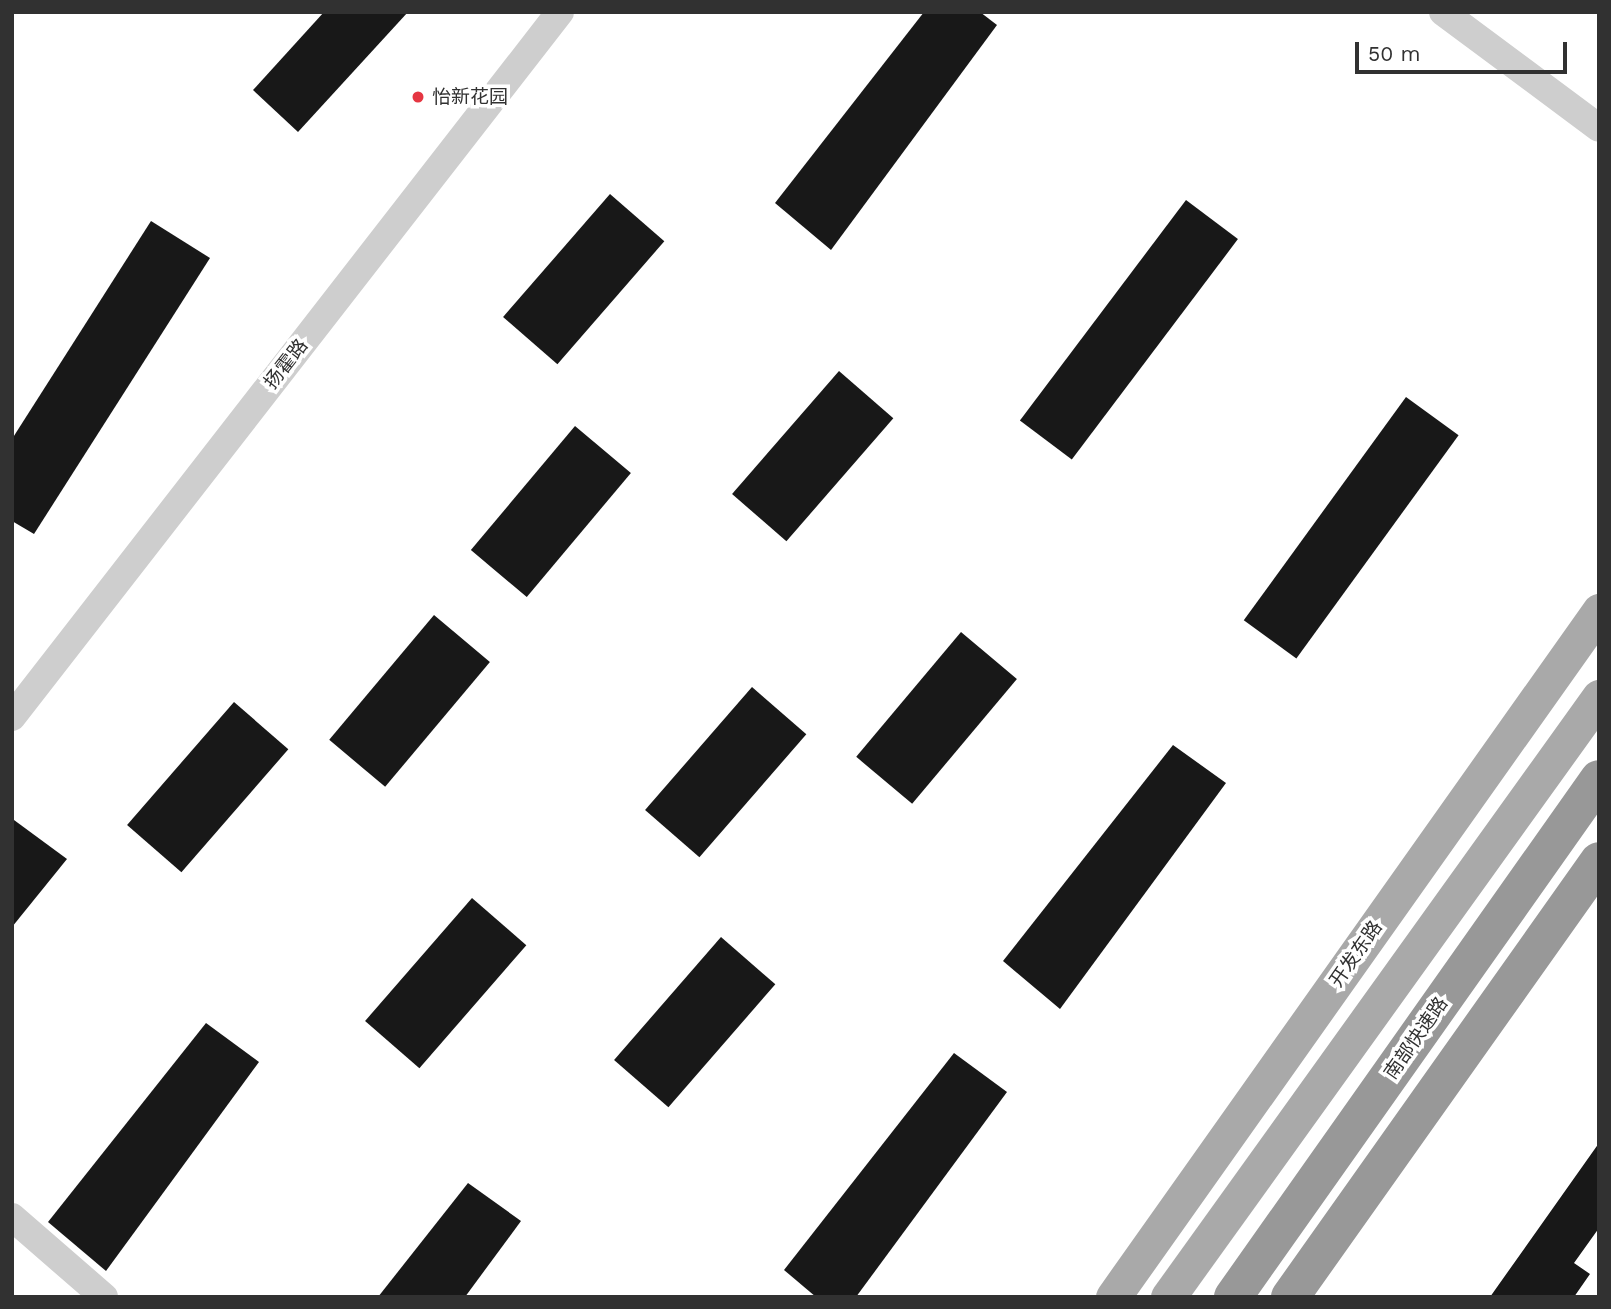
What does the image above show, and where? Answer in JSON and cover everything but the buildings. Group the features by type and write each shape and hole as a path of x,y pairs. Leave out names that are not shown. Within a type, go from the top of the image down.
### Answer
{"highway":[{"name":"南部快速路","path":"1233,1297 1599,779"},
{"path":"1290,1297 1599,861"}],"main road":[{"name":"开发东路","path":"1113,1297 1599,611"},
{"path":"1168,1297 1599,697"}],"street":[{"name":"扬霍路","path":"12,717 560,12"},
{"path":"1443,12 1599,128"},
{"path":"12,1217 104,1297"}],"place":[{"name":"怡新花园","path":"418,97"}]}
